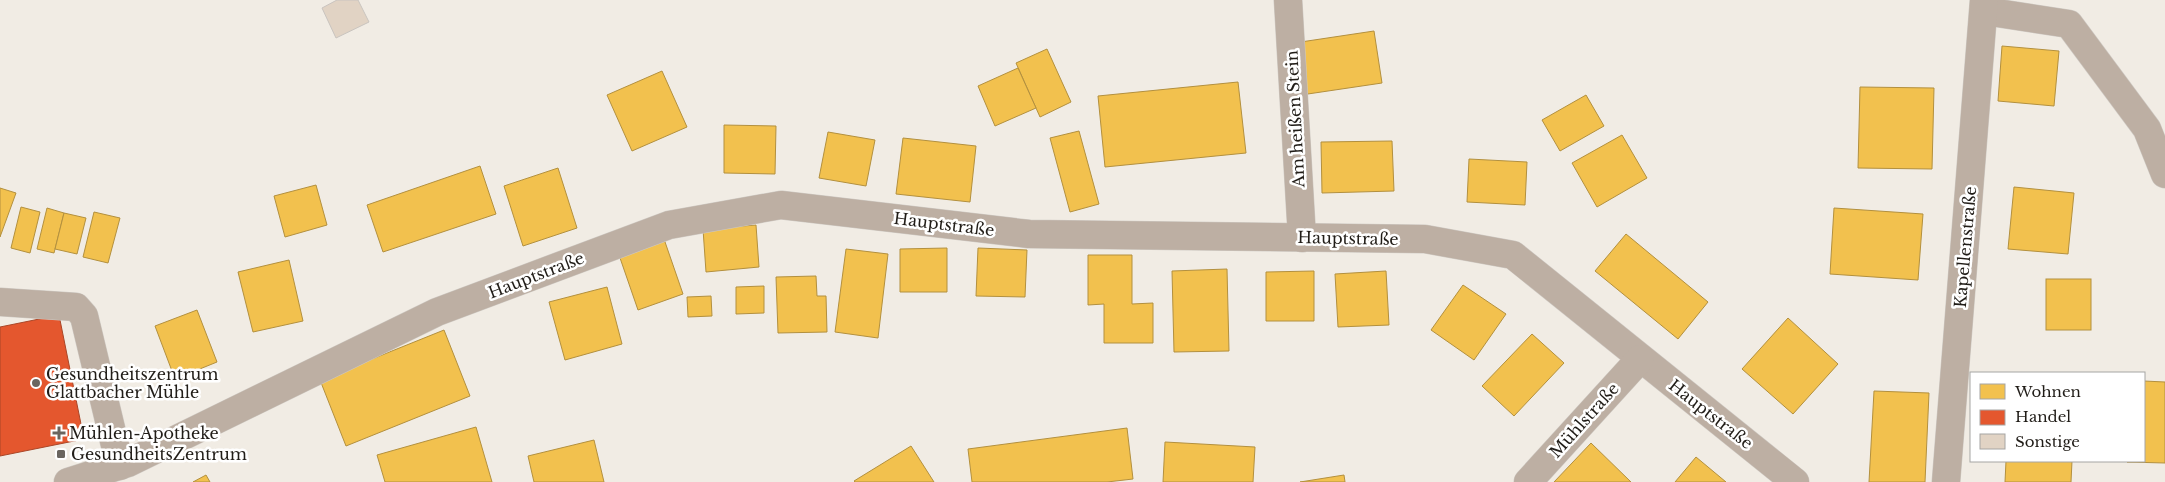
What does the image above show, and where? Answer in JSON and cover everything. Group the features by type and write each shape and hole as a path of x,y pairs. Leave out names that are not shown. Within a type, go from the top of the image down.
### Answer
{"street":[{"name":"Am heißen Stein","path":"1288,0 1302,238"},
{"name":"Kapellenstraße","path":"1946,482 1984,6 2069,24 2147,129 2165,174"},
{"name":"Hauptstraße","path":"68,482 120,466 437,312 669,225 781,205 1029,234 1425,239 1513,255 1640,359 1735,432 1794,482"},
{"path":"0,302 76,307 84,316 120,466"},
{"name":"Mühlstraße","path":"1528,482 1640,359"}],"building: Wohnen":[{"path":"1374,31 1382,83 1301,95 1294,43"},
{"path":"2002,46 2059,51 2054,106 1998,101"},
{"path":"1047,49 1071,102 1040,117 1016,63"},
{"path":"1018,68 1036,108 995,126 978,86"},
{"path":"662,71 687,127 632,151 607,95"},
{"path":"1238,82 1246,153 1105,167 1098,96"},
{"path":"1860,87 1934,88 1932,169 1858,168"},
{"path":"1586,95 1604,126 1560,151 1542,120"},
{"path":"724,125 776,126 775,174 724,173"},
{"path":"1079,131 1099,204 1070,212 1050,138"},
{"path":"828,132 875,140 866,186 819,178"},
{"path":"1622,135 1647,178 1597,207 1572,163"},
{"path":"903,138 976,146 970,202 896,194"},
{"path":"1392,141 1394,191 1322,193 1321,142"},
{"path":"1469,159 1527,162 1525,205 1467,202"},
{"path":"480,166 496,214 383,252 367,205"},
{"path":"558,168 577,228 523,246 504,186"},
{"path":"316,185 327,225 285,237 274,196"},
{"path":"2014,187 2074,193 2068,254 2008,249"},
{"path":"0,188 16,193 0,237"},
{"path":"21,207 40,212 30,253 11,248"},
{"path":"47,208 64,213 54,253 37,249"},
{"path":"1834,208 1923,214 1918,280 1830,274"},
{"path":"94,212 120,218 108,263 83,257"},
{"path":"64,213 86,218 77,254 55,249"},
{"path":"756,225 759,267 706,272 703,229"},
{"path":"1626,234 1708,302 1678,339 1595,271"},
{"path":"664,239 683,294 638,310 619,255"},
{"path":"947,248 947,292 900,292 900,249"},
{"path":"978,248 1027,250 1025,297 976,296"},
{"path":"846,249 888,254 878,338 835,332"},
{"path":"1088,255 1132,255 1132,304 1153,303 1153,343 1104,343 1104,304 1088,305"},
{"path":"289,260 303,321 253,332 238,272"},
{"path":"1227,269 1229,351 1174,352 1172,271"},
{"path":"1314,271 1314,321 1266,321 1266,272"},
{"path":"1386,271 1389,325 1338,327 1335,274"},
{"path":"816,276 817,296 826,296 827,332 778,333 776,277"},
{"path":"2046,279 2091,279 2091,330 2046,330"},
{"path":"1463,285 1506,314 1474,360 1431,330"},
{"path":"764,286 764,313 736,314 736,287"},
{"path":"607,287 622,344 565,360 549,302"},
{"path":"711,296 712,316 688,317 687,297"},
{"path":"197,310 217,362 175,379 155,326"},
{"path":"1788,318 1838,364 1793,414 1742,369"},
{"path":"444,330 470,396 346,446 320,380"},
{"path":"1532,334 1564,363 1514,416 1482,386"},
{"path":"2145,381 2165,382 2165,463 2127,462 2145,462"},
{"path":"1874,391 1929,393 1925,482 1869,482"},
{"path":"476,427 492,482 385,482 377,455"},
{"path":"1127,428 1133,479 1107,482 972,482 968,449"},
{"path":"594,440 604,482 534,482 528,456"},
{"path":"1165,442 1255,447 1253,482 1163,482"},
{"path":"1591,443 1631,482 1554,482"},
{"path":"911,446 934,482 854,481"},
{"path":"1696,457 1726,482 1675,482"},
{"path":"2006,462 2072,462 2071,482 2005,482"},
{"path":"206,475 210,482 193,482"},
{"path":"1344,475 1345,482 1300,482"}],"building: Handel":[{"name":"Gesundheitszentrum Glattbacher Mühle","path":"59,315 84,439 0,456 0,327"}],"building: Sonstige":[{"path":"337,0 358,0 369,22 336,38 322,8"}],"place":[{"name":"Gesundheitszentrum Glattbacher Mühle","path":"36,383"},
{"name":"Mühlen-Apotheke","path":"59,433"},
{"name":"GesundheitsZentrum","path":"61,454"}]}
